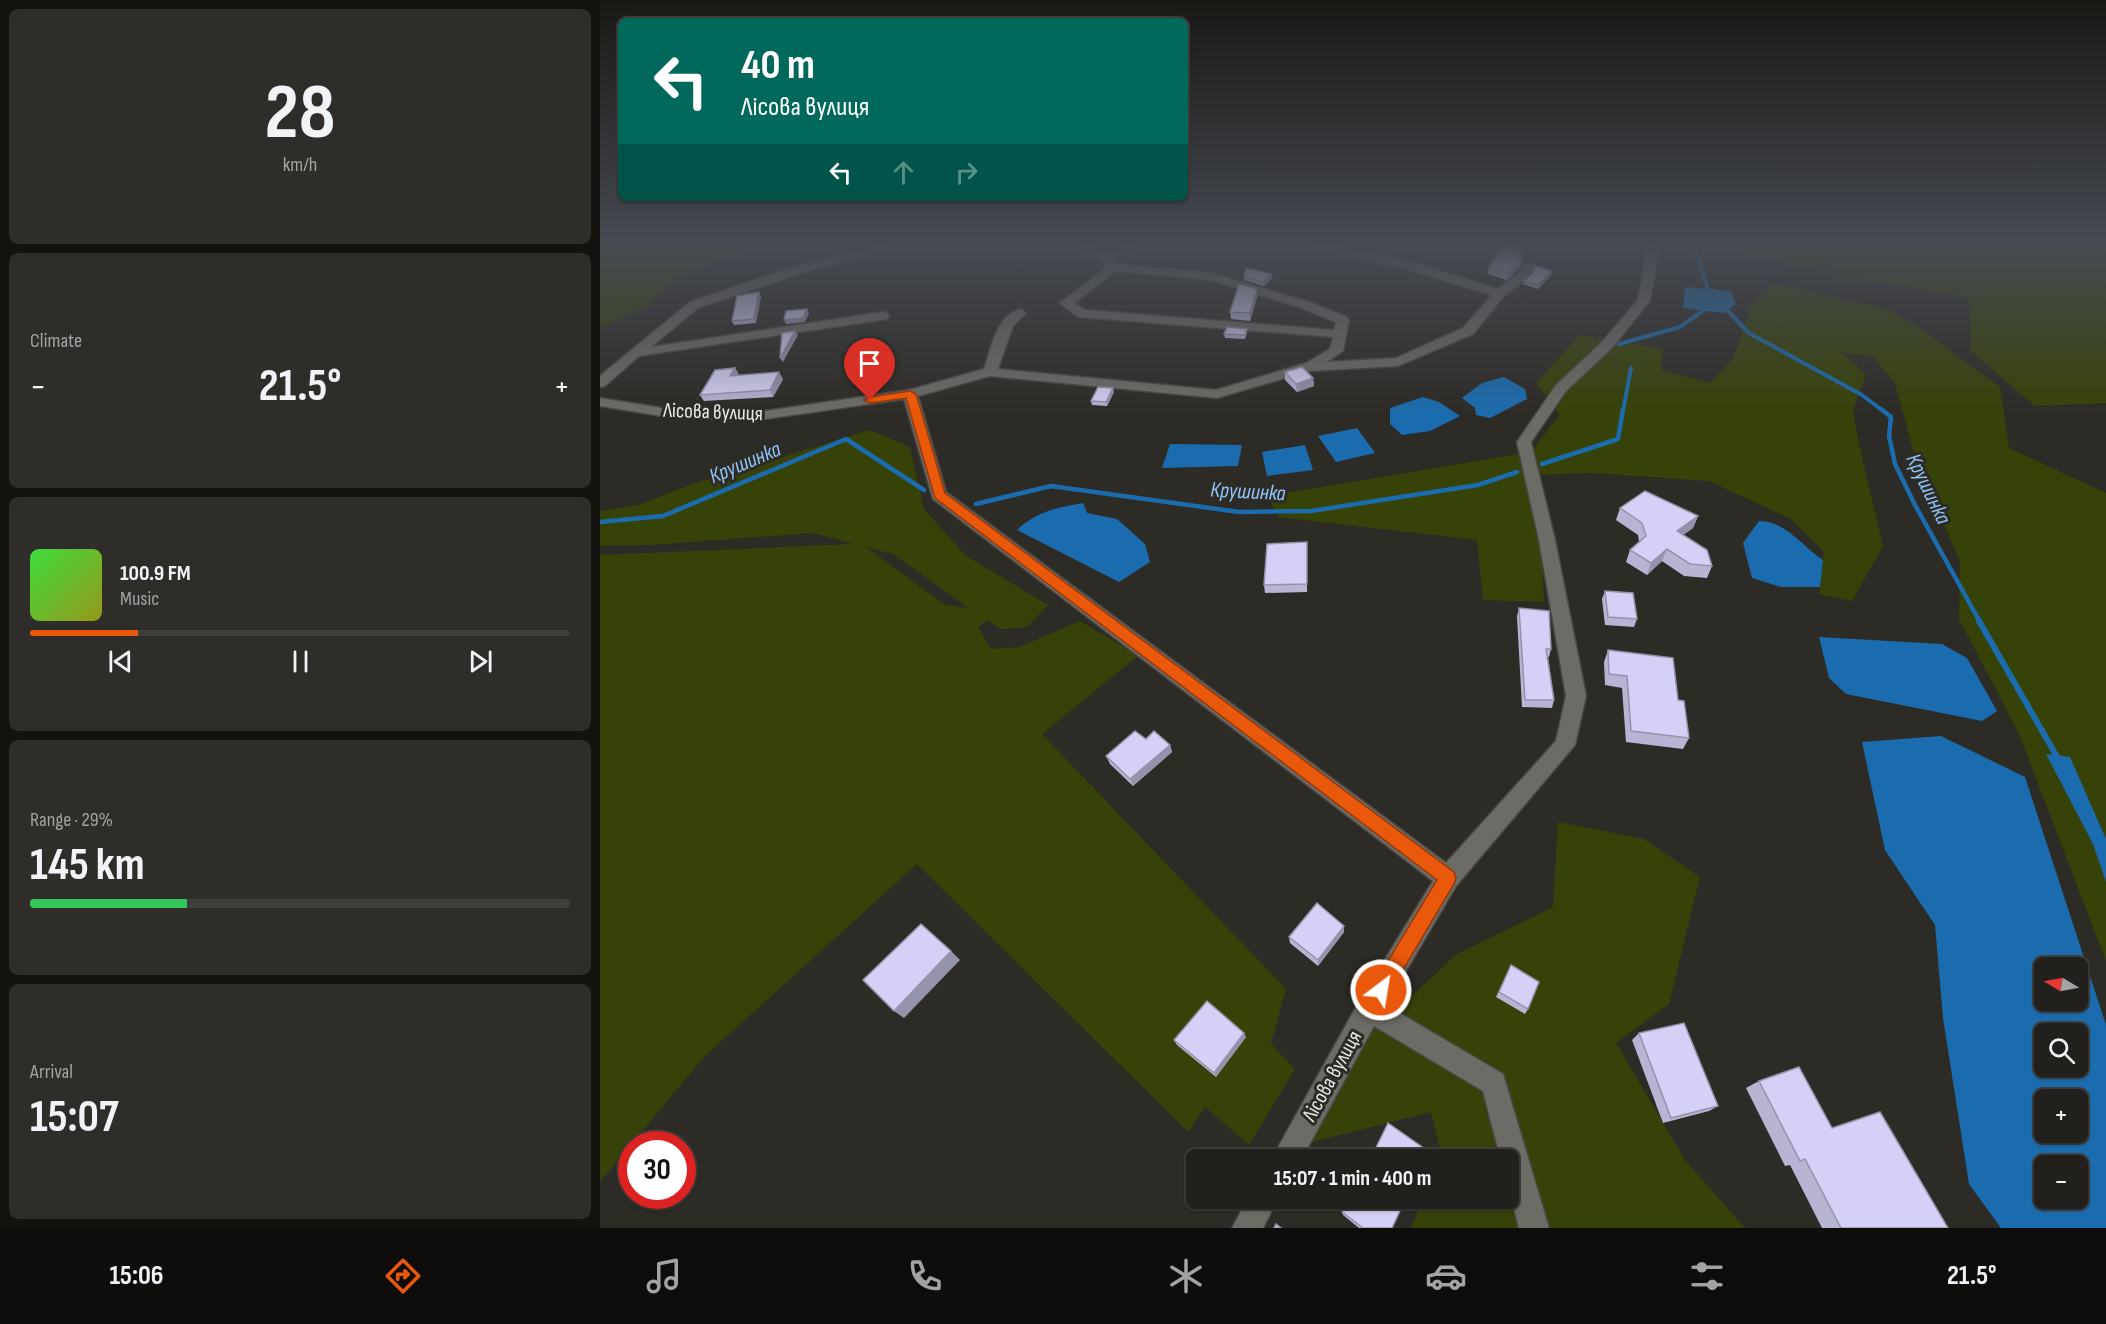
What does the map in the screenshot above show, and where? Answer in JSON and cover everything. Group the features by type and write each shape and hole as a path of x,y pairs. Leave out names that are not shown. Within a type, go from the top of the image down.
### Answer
{"street":[{"path":"600,382 694,305 708,300"},
{"path":"1070,300 1066,303 1082,314 1340,334"},
{"path":"1289,300 1342,320 1336,351 1308,368"},
{"path":"1020,313 1007,324 990,372 1217,394 1308,368 1398,362 1468,331 1494,300"},
{"name":"Лісова вулиця","path":"1292,1149 1370,1009 1448,878 1565,745 1576,696 1547,540 1524,442 1561,388 1607,345 1644,300"},
{"path":"635,353 883,316"},
{"name":"Лісова вулиця","path":"600,402 668,413 752,417 910,394 990,372"},
{"path":"910,394 939,495 1448,878"},
{"path":"1370,1009 1494,1083 1534,1228"},
{"path":"1247,1228 1258,1209"}],"green space":[{"path":"600,300 652,300 645,307 600,328"},
{"path":"1755,300 1848,300 1890,310 1924,331 2000,387 2009,448 2106,493 2106,961 2019,734 1959,619 1960,562 1913,450 1895,383 1873,357 1841,352 1866,375 1853,410 1883,546 1852,601 1819,594 1824,552 1791,519 1709,481 1592,473 1538,475 1544,602 1483,600 1477,540 1278,517 1268,496 1531,452 1560,414 1536,383 1580,335 1663,349 1661,370 1710,383 1734,357 1751,304"},
{"path":"1969,300 2106,300 2106,403 2035,406 1971,351"},
{"path":"870,430 910,447 924,509 965,555 1048,605 1027,627 1001,629 987,620 978,627 991,649 1019,647 1080,621 1138,656 1042,734 1286,989 1271,1044 1295,1069 1249,1145 1205,1107 1188,1132 917,864 704,1057 642,1131 618,1131 618,1160 600,1182 600,555 854,544 813,533 649,545 600,546 600,511 638,505 693,484","holes":["866,547 893,554 970,609 944,604"]},
{"path":"1558,822 1644,839 1700,877 1669,1004 1616,1043 1685,1160 1745,1228 1411,1228 1419,1209 1519,1209 1519,1149 1440,1149 1431,1112 1312,1142 1365,1039 1457,954 1553,907"}],"water":[{"path":"1684,300 1735,300 1736,304 1724,313 1683,308"},
{"path":"1504,377 1525,389 1527,399 1490,418 1476,415 1475,408 1462,398 1482,383"},
{"path":"1423,397 1439,402 1460,416 1430,431 1402,435 1390,424 1390,408"},
{"path":"1357,428 1375,453 1336,462 1318,436"},
{"path":"1170,444 1242,445 1238,466 1162,468"},
{"path":"1305,445 1313,470 1267,476 1262,452"},
{"path":"1083,503 1087,513 1117,519 1145,544 1150,562 1119,582 1017,530 1039,515"},
{"path":"1759,521 1769,522 1786,530 1823,560 1820,587 1781,587 1752,578 1743,543"},
{"path":"1819,637 1942,644 1967,658 1997,711 1982,721 1846,694 1829,678"},
{"path":"1941,736 2025,777 2084,957 2034,957 2034,1011 2088,1011 2088,970 2106,1025 2106,1228 2001,1228 1969,1184 1943,1018 1935,925 1885,850 1862,742"},
{"path":"2046,754 2070,757 2106,839 2106,882 2093,844"}],"building":[{"path":"736,300 757,300 754,319 732,321"},
{"path":"1234,300 1254,300 1250,313 1230,312"},
{"path":"807,309 803,318 784,320 786,311"},
{"path":"1227,327 1247,329 1245,335 1224,334"},
{"path":"795,331 780,358 782,333"},
{"path":"1302,367 1313,378 1296,384 1285,372"},
{"path":"735,368 730,376 779,372 770,390 700,395 715,370"},
{"path":"1098,387 1113,388 1106,402 1091,401"},
{"path":"1645,491 1698,516 1677,531 1707,550 1712,566 1690,564 1667,549 1651,563 1630,550 1646,536 1642,523 1620,508"},
{"path":"1307,542 1307,584 1264,585 1267,544"},
{"path":"1605,591 1633,593 1637,619 1608,617"},
{"path":"1519,608 1549,611 1551,649 1546,649 1554,700 1525,700"},
{"path":"1608,650 1673,658 1678,700 1684,701 1689,738 1631,731 1627,676 1609,674"},
{"path":"1135,731 1146,739 1154,731 1170,745 1130,779 1106,756"},
{"path":"1317,903 1344,926 1318,960 1289,937"},
{"path":"921,924 951,951 894,1011 863,980"},
{"path":"1511,965 1539,982 1528,1009 1499,992"},
{"path":"1207,1001 1244,1033 1214,1073 1174,1040"},
{"path":"1684,1023 1718,1106 1671,1118 1639,1033"},
{"path":"1799,1067 1832,1128 1880,1112 1948,1228 1841,1228 1805,1159 1800,1161 1759,1081"},
{"path":"1388,1123 1425,1149 1375,1149"},
{"path":"1344,1209 1401,1209 1392,1228 1363,1228 1342,1212"}],"waterway":[{"name":"Крушинка","path":"1619,344 1680,327 1708,307"},
{"name":"Крушинка","path":"1724,307 1749,333 1862,395 1883,411"},
{"name":"Крушинка","path":"1623,411 1631,368"},
{"name":"Крушинка","path":"1542,464 1618,439 1623,409"},
{"name":"Крушинка","path":"1881,409 1891,417 1889,436 1895,464 1915,505 1980,622"},
{"name":"Крушинка","path":"600,522 663,516 846,439 924,490"},
{"name":"Крушинка","path":"976,504 1051,486 1239,512 1311,511 1478,485 1517,472"},
{"name":"Крушинка","path":"1979,621 2060,762"}],"route":[{"path":"870,400 910,394 939,495 1063,586 1448,878 1381,990"}]}
